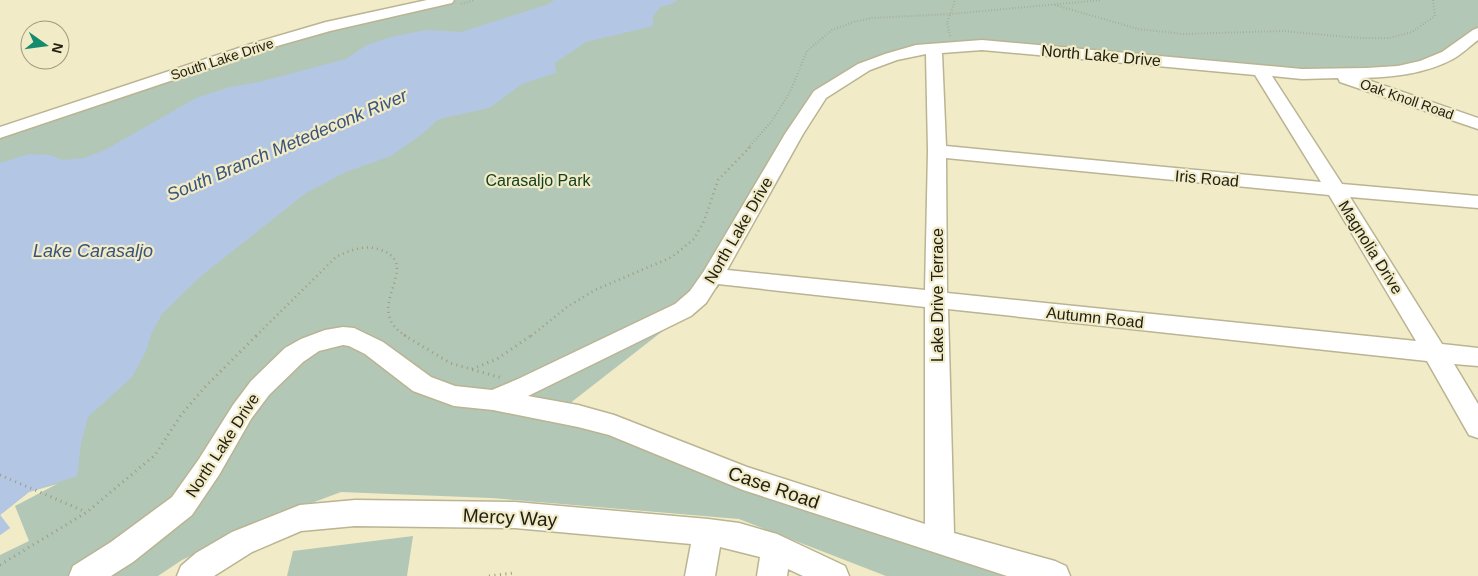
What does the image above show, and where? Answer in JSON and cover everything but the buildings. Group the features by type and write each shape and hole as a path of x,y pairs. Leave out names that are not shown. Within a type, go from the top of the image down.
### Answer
{"street":[{"name":"South Lake Drive","path":"0,133 257,47 326,27 447,0"},
{"name":"North Lake Drive","path":"84,576 122,552 182,506 209,467 242,412 260,388 294,355 310,345 326,339 343,336 354,337 374,348 422,384 454,396 492,400 527,386 683,310 698,297 712,276 794,134 820,95 864,67 916,50 945,47 1012,48 1260,70 1336,74 1398,71 1425,65 1448,55 1478,33"},
{"name":"Lake Drive Terrace","path":"940,542 936,300 937,151 945,47"},
{"name":"Magnolia Drive","path":"1260,70 1336,190 1478,427"},
{"name":"Oak Knoll Road","path":"1336,74 1478,124"},
{"name":"Iris Road","path":"937,151 1478,202"},
{"name":"Autumn Road","path":"712,276 1478,358"},
{"name":"Case Road","path":"492,400 578,416 614,426 743,478 940,542 1055,576"},
{"name":"Mercy Way","path":"192,576 242,542 300,518 355,513 515,515 708,532 739,537 774,562 834,576"},
{"path":"700,576 708,532"}],"path":[{"path":"945,47 947,22 954,0"},
{"path":"472,369 497,359 520,345 567,307 594,290 672,257 694,239 704,221 718,180 772,121 790,92 807,51 832,30 853,22 872,18 951,14 1102,0"},
{"path":"1054,5 1125,25 1170,33 1203,34 1280,31 1371,38 1402,36 1422,27 1435,16 1434,0"},
{"path":"0,565 87,512 155,454 181,415 204,388 336,257 350,250 371,247 383,250 393,256 397,264 388,306 390,321 407,337 444,361 527,386"},
{"path":"0,475 87,512"},
{"path":"489,576 513,573 512,576"}],"green space":[{"name":"Carasaljo Park","path":"447,0 1478,0 1478,33 1425,65 1324,75 976,45 891,57 823,96 718,288 560,411 1046,576 886,576 739,519 491,498 341,492 269,519 182,560 158,576 0,576 0,555 29,541 15,506 57,484 29,492 0,515 0,133 257,47"},
{"path":"0,515 10,528 0,535"},
{"path":"413,536 407,576 287,576 293,551"}],"water":[{"name":"Lake Carasaljo","path":"554,0 678,0 672,4 660,7 653,17 653,26 586,42 555,63 556,73 522,84 489,108 439,119 422,134 391,156 346,172 306,193 201,276 162,314 132,377 88,417 81,443 77,476 29,492 0,515 0,163 29,154 50,155 63,160 84,158 105,150 196,98 230,87 259,82 346,59 367,45 391,37 426,30 461,32 549,4"},
{"path":"0,515 10,528 0,535"}],"water label":[{"name":"South Branch Metedeconk River","path":"287,145"}]}
